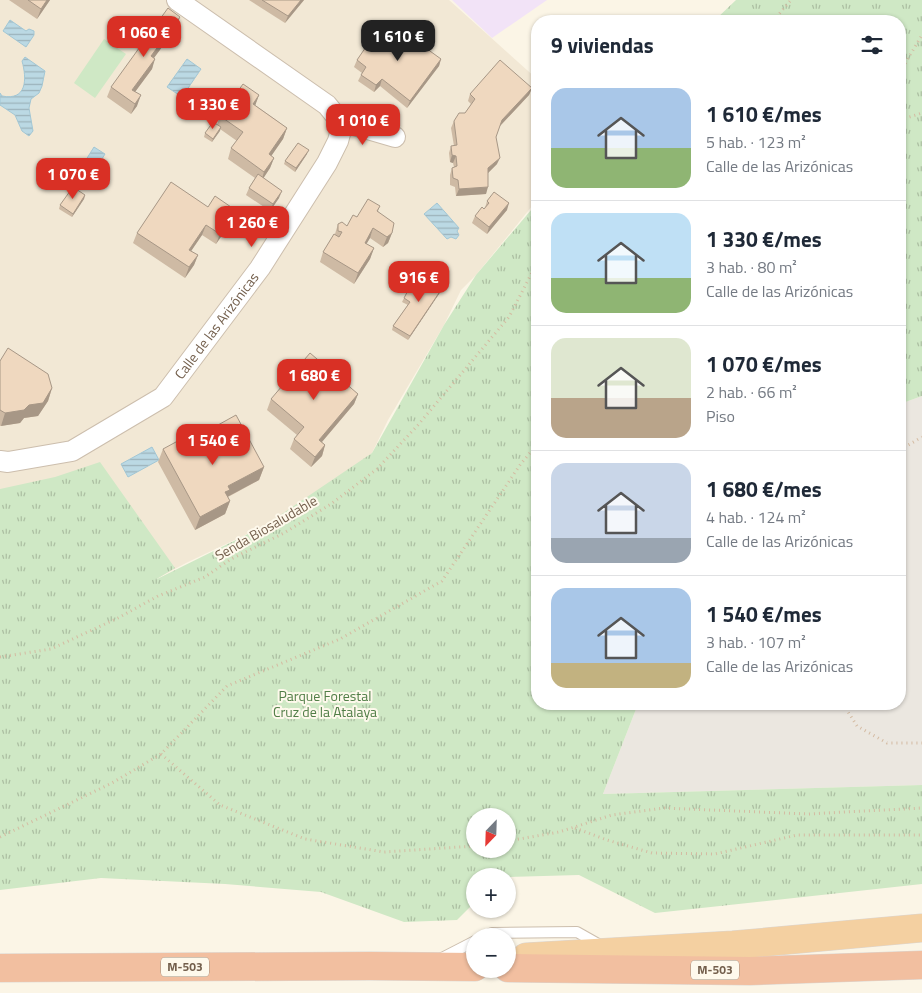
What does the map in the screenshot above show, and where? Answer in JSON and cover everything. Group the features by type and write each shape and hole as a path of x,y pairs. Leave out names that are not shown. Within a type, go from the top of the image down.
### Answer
{"highway":[{"name":"M-503","path":"516,958 733,945 922,928"},
{"name":"M-503","path":"370,966 466,960"},
{"name":"M-503","path":"516,968 750,971 922,965"},
{"name":"M-503","path":"0,968 466,967"}],"street":[{"path":"177,0 328,105 340,121 395,137"},
{"name":"Calle de las Arizónicas","path":"0,461 8,462 72,450 163,397 265,260 327,163 338,141 341,130 340,121"}],"lane":[{"path":"516,933 577,932 612,952"},
{"path":"434,962 466,946"}],"path":[{"path":"778,15 791,0"},
{"path":"906,62 922,35"},
{"path":"906,118 922,112"},
{"name":"Senda Biosaludable","path":"0,657 51,649 68,642 158,596 205,577 231,559 284,533 331,504 377,469 418,425 509,317 531,275"},
{"path":"906,446 922,437"},
{"path":"0,836 112,783 161,754 227,686 340,639 442,581 531,452"},
{"path":"847,710 857,726 887,743 922,742"},
{"path":"161,754 220,804 305,839 384,852 466,847"},
{"path":"516,839 575,828 612,815 664,808 808,814 922,808"},
{"path":"575,828 607,840 652,853 715,854 797,835 922,835"}],"shaded area":[{"path":"0,0 449,0 531,74 531,207 476,275 461,290 444,325 388,420 372,453 335,487 264,526 186,563 135,590 0,636"},
{"path":"452,0 547,0 492,38"},
{"path":"922,396 922,785 603,794 636,710 906,710 906,402"}],"green space":[{"path":"736,0 922,0 922,396 906,402 906,15 720,15"},
{"path":"104,39 126,54 95,98 74,83"},
{"name":"Parque Forestal Cruz de la Atalaya","path":"531,210 531,710 636,710 603,794 922,785 922,884 655,913 579,875 516,877 516,868 466,868 466,911 457,920 404,922 321,892 225,884 101,878 0,890 0,489 55,477 100,462 175,568 155,580 264,526 372,453 444,325 476,275"}],"water":[{"path":"10,20 26,31 29,29 34,31 34,35 26,47 3,31"},
{"path":"25,57 45,71 39,93 31,99 29,108 33,131 29,136 22,131 15,115 0,105 0,93 2,96 10,97 21,92 24,81 22,61"},
{"path":"187,59 201,69 182,97 167,87"},
{"path":"94,147 105,154 90,178 79,171"},
{"path":"437,203 459,228 457,231 459,235 456,239 451,237 447,239 424,214"},
{"path":"152,447 159,460 128,477 121,464"}],"building":[{"path":"28,0 47,0 41,9"},
{"path":"262,0 301,0 288,16"},
{"path":"168,8 180,17 151,56 155,59 132,90 141,95 135,104 111,87"},
{"path":"391,23 441,59 410,101 382,79 376,85 361,75 366,67 357,60 370,41 374,44"},
{"path":"500,60 531,87 502,120 496,137 500,158 488,168 488,187 459,189 458,180 453,178 452,168 457,166 456,156 452,155 451,146 457,145 454,121 459,113 465,113 475,99 470,94"},
{"path":"243,84 259,95 253,104 287,128 269,154 274,158 264,172 231,148 243,132 220,116"},
{"path":"213,122 221,127 213,139 205,133"},
{"path":"298,143 309,150 296,168 285,161"},
{"path":"258,174 282,191 273,204 249,188"},
{"path":"171,182 208,207 215,196 231,207 223,218 228,221 220,234 206,225 189,250 198,255 189,267 137,233"},
{"path":"73,187 85,195 73,214 60,205"},
{"path":"494,192 509,203 489,227 475,216 482,207 484,209 489,203 487,201"},
{"path":"368,199 380,206 377,211 394,223 392,233 387,237 373,228 365,243 374,248 358,273 323,252 334,234 339,237 342,232 338,231 338,224 342,222 347,226 353,215 357,217"},
{"path":"431,271 447,281 410,336 393,326 410,302 404,298 411,285 418,291"},
{"path":"8,348 48,374 52,388 43,403 29,405 24,410 5,413 0,410 0,361"},
{"path":"310,353 358,394 319,440 325,445 315,457 294,439 304,427 271,399"},
{"path":"236,415 264,467 228,486 230,490 225,492 230,501 200,517 163,449 198,430 212,457 230,447 218,425"}]}
